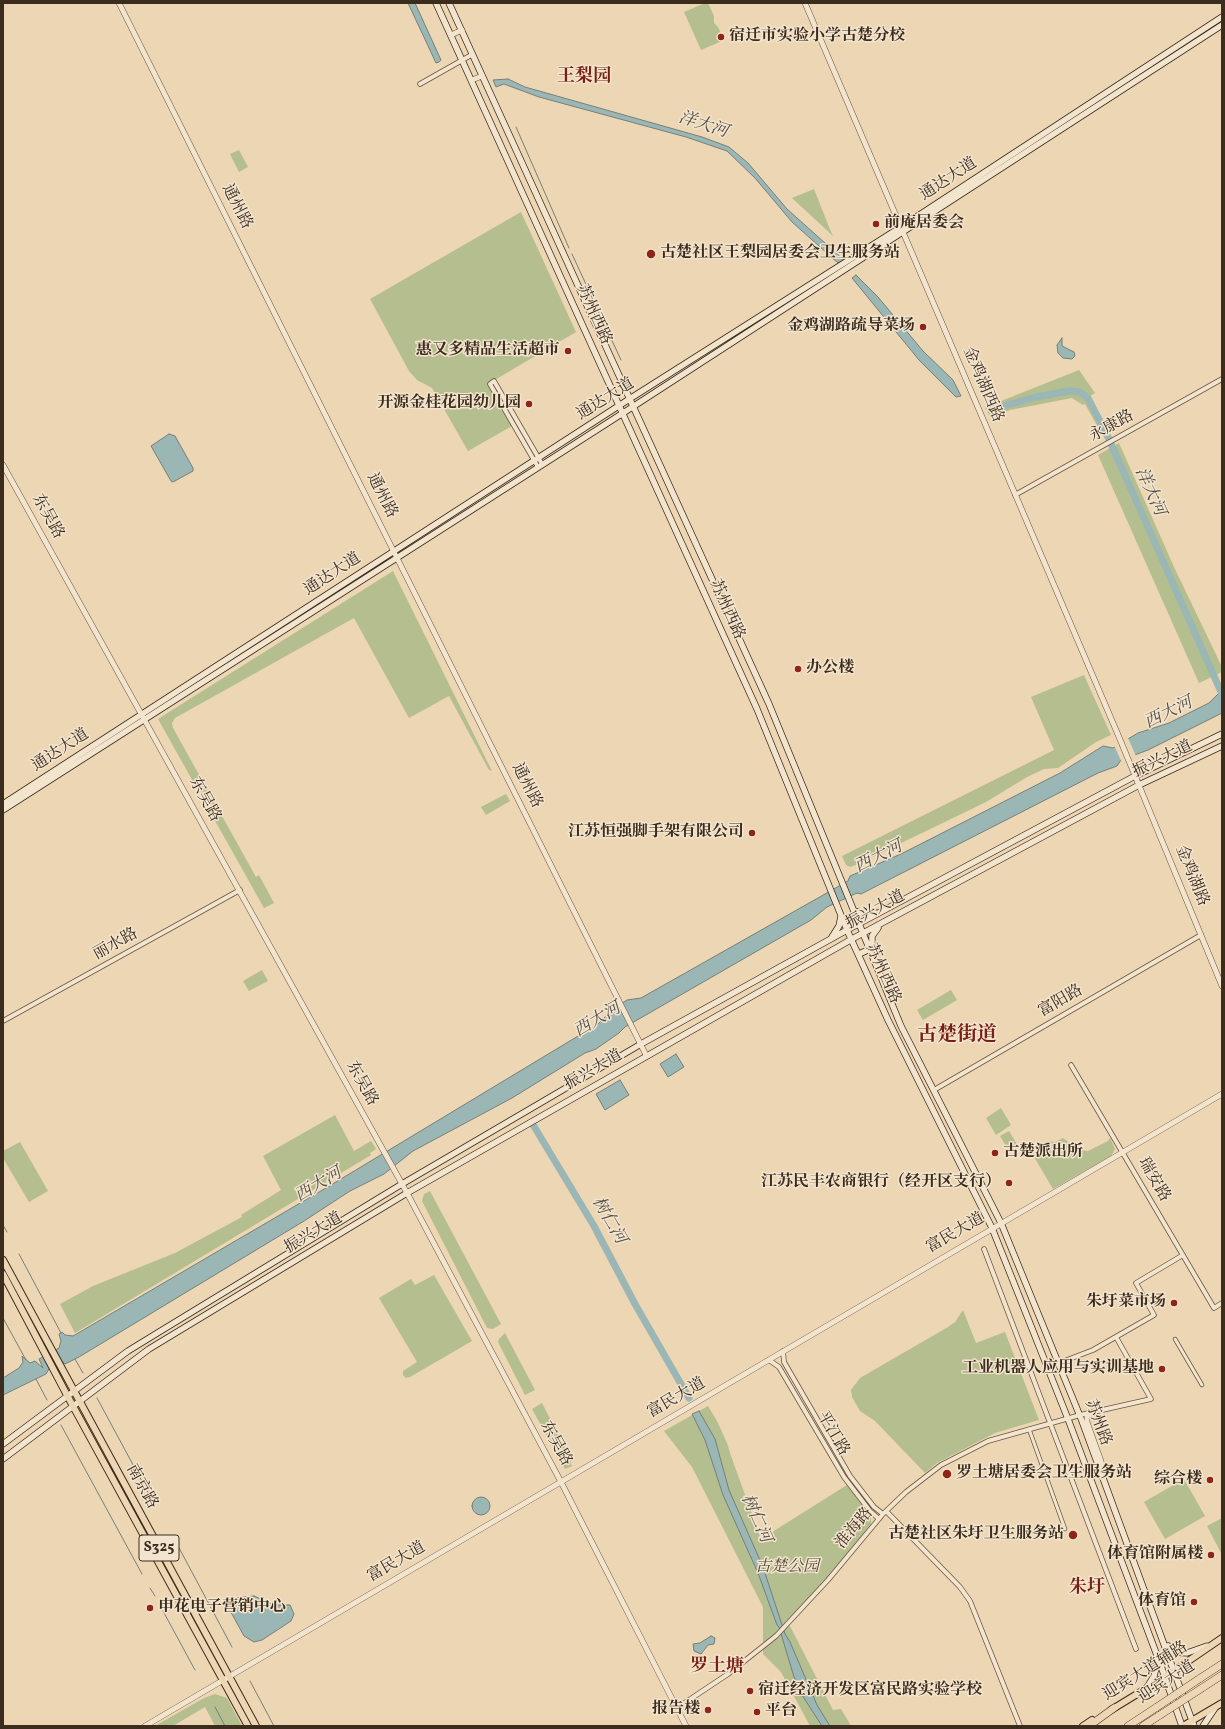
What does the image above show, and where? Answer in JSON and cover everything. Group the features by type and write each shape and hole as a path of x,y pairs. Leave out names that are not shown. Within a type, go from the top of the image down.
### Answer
{"highway":[{"name":"迎宾大道","path":"1128,1726 1222,1664"},
{"name":"迎宾大道","path":"1143,1726 1222,1675"},
{"path":"1089,1726 1114,1708"}],"main road":[{"name":"苏州西路","path":"436,3 757,709 847,930 888,1020 992,1228"},
{"name":"苏州西路","path":"449,3 769,704 902,1026 1001,1223"},
{"name":"通达大道","path":"3,804 397,557 634,406 1222,17"},
{"name":"通达大道","path":"3,810 394,551 536,459 620,405 902,230 1222,25"},
{"name":"振兴大道","path":"3,1444 128,1351 402,1184 641,1044 847,930 1135,776 1222,734"},
{"name":"振兴大道","path":"3,1459 149,1349 407,1193 646,1055 852,939 1139,785 1222,746"},
{"path":"853,908 871,914 886,910"},
{"path":"831,939 839,926 840,914"},
{"path":"874,957 872,936 876,929 886,921"},
{"path":"838,947 850,947 858,953 870,948"},
{"name":"苏州路","path":"1001,1223 1080,1415 1175,1670 1193,1723"},
{"name":"苏州路","path":"992,1228 1068,1418 1156,1650 1182,1726"},
{"name":"南京路","path":"3,1260 46,1346 56,1374 73,1407 226,1678 256,1726"},
{"name":"南京路","path":"3,1274 46,1346 63,1369 75,1391 226,1678 248,1726"},
{"name":"迎宾大道辅路","path":"1082,1726 1146,1689 1222,1638"},
{"path":"1165,1643 1173,1652 1181,1653 1191,1652 1213,1644"},
{"path":"1146,1689 1156,1668 1156,1650"},
{"path":"1182,1726 1193,1723 1222,1703"},
{"path":"1203,1726 1216,1707"}],"street":[{"name":"通州路","path":"119,3 646,1055"},
{"name":"金鸡湖西路","path":"806,3 1135,776"},
{"path":"451,35 462,30"},
{"path":"420,84 473,54"},
{"path":"472,80 482,76"},
{"name":"永康路","path":"1015,495 1222,379"},
{"path":"509,412 494,381 490,384 509,412 540,466"},
{"name":"东吴路","path":"3,465 398,1176 561,1482 686,1726"},
{"name":"金鸡湖路","path":"1135,776 1222,986"},
{"name":"丽水路","path":"3,1021 240,890"},
{"name":"富阳路","path":"934,1090 1201,935"},
{"name":"瑞安路","path":"1071,1065 1214,1308 1222,1303"},
{"name":"富民大道","path":"145,1726 1222,1094"},
{"path":"984,1249 1136,1649"},
{"path":"1059,1363 1094,1350 1154,1315 1136,1283 1183,1255"},
{"name":"淮海路","path":"677,1708 728,1674 788,1625 879,1519 906,1492 940,1465 988,1441 1068,1418 1151,1399 1116,1337"},
{"path":"1175,1339 1202,1385"},
{"name":"平江路","path":"783,1351 784,1362 850,1476 874,1507 885,1513 960,1587 970,1601 1020,1726"},
{"name":"平江路","path":"769,1360 779,1367 844,1477 870,1511 879,1519"},
{"path":"1093,1412 1088,1416 1087,1422 1101,1461 1106,1484"},
{"path":"1029,1429 1066,1529"}],"green space":[{"path":"708,3 714,16 714,23 718,27 724,40 701,50 684,12"},
{"path":"239,150 248,167 239,172 230,154"},
{"path":"814,189 829,227 833,236 792,198"},
{"path":"521,212 576,332 488,384 512,426 468,451 432,388 417,380 409,371 370,299"},
{"path":"1079,370 1095,393 1090,396 1110,433 1103,436 1085,404 1083,405 1072,398 1010,410 990,418 986,407"},
{"path":"1119,443 1174,567 1222,667 1222,672 1199,683 1098,455"},
{"path":"393,571 492,771 489,770 449,696 409,718 354,618 175,718 172,723 173,728 256,877 259,875 274,903 264,908 158,719"},
{"path":"1084,675 1111,735 1096,742 1058,768 1044,769 1027,777 986,802 858,864 850,867 846,865 842,856 1054,750 1031,697"},
{"path":"506,794 510,801 486,815 481,807"},
{"path":"262,970 268,981 249,991 243,981"},
{"path":"951,990 957,1000 923,1020 917,1010"},
{"path":"1001,1108 1011,1125 996,1135 986,1118"},
{"path":"335,1115 354,1151 371,1141 376,1149 370,1153 371,1155 75,1333 60,1304 93,1286 175,1253 242,1217 241,1215 281,1190 263,1156"},
{"path":"1009,1131 1018,1146 1009,1151 1000,1136"},
{"path":"1063,1138 1079,1150 1088,1151 1108,1141 1110,1138 1115,1149 1111,1156 1053,1189 1030,1150 1047,1141 1055,1142"},
{"path":"20,1142 48,1191 29,1202 3,1158 3,1151"},
{"path":"430,1191 501,1324 493,1329 487,1328 422,1201 424,1194"},
{"path":"434,1275 472,1341 406,1378 403,1375 403,1371 417,1362 379,1298 411,1279 415,1285"},
{"path":"963,1310 976,1343 1005,1332 1039,1420 995,1433 937,1463 925,1473 875,1421 860,1411 852,1397 851,1390 860,1378 955,1322"},
{"path":"505,1333 535,1390 525,1395 498,1342"},
{"path":"542,1403 572,1461 570,1462 572,1466 565,1469 532,1409"},
{"name":"古楚公园","path":"708,1406 727,1443 761,1539 847,1485 871,1516 871,1524 824,1583 787,1623 833,1710 841,1709 851,1726 810,1726 781,1672 763,1654 763,1607 692,1467 664,1431"},
{"path":"1184,1479 1205,1516 1165,1539 1144,1502"},
{"path":"1222,1518 1222,1555 1207,1526"},
{"path":"215,1694 227,1698 242,1726 215,1726 205,1707 173,1726 155,1726 204,1698"}],"water":[{"path":"408,3 415,3 441,60 439,62 436,63"},
{"path":"508,79 525,87 702,137 729,147 748,163 787,209 844,260 838,263 792,222 755,178 727,151 686,137 539,97 504,84 496,87 493,80"},
{"path":"856,275 878,297 923,351 953,380 961,396 956,397 919,360 852,278"},
{"path":"1062,338 1062,346 1074,352 1075,356 1072,359 1063,358 1058,353 1057,345"},
{"path":"169,434 175,436 193,468 193,471 173,482 151,446"},
{"path":"1222,686 1222,713 1148,750 1121,760 1117,766 1098,773 861,894 857,893 827,907 811,920 625,1027 596,1049 585,1053 512,1098 413,1151 384,1174 350,1191 304,1221 79,1357 65,1364 62,1361 49,1369 46,1374 3,1395 3,1378 19,1368 23,1362 22,1356 30,1363 35,1361 43,1368 39,1359 59,1348 61,1341 59,1334 62,1332 65,1335 73,1336 331,1185 598,1024 613,1009 627,1000 641,998 848,881 850,876 901,854 1060,773 1103,746 1113,748 1138,733 1169,723 1209,703 1219,693 1218,688"},
{"path":"676,1054 684,1067 668,1077 660,1064"},
{"path":"620,1080 629,1095 605,1110 596,1094"},
{"path":"699,1411 715,1439 729,1490 763,1567 785,1634 790,1642 817,1705 830,1726 822,1726 802,1695 794,1677 779,1627 758,1573 723,1495 705,1440 692,1414"},
{"path":"481,1497 487,1500 490,1506 487,1512 481,1515 475,1512 472,1506 475,1500"},
{"path":"254,1596 275,1605 290,1605 294,1614 291,1621 262,1640 254,1642 244,1636 227,1605 232,1598"},
{"path":"711,1636 715,1638 714,1644 708,1645 701,1654 694,1651 693,1644 700,1643"}],"pier":[{"path":"1128,738 1136,756 1122,763 1114,745"}],"waterway":[{"path":"516,127 569,248"},
{"path":"572,254 621,360"},
{"name":"洋大河","path":"989,407 993,409 1036,397 1069,391 1080,392 1088,398 1108,437 1222,694"},
{"name":"树仁河","path":"532,1123 594,1226 635,1304 689,1398"},
{"path":"3,1225 7,1232"},
{"path":"19,1254 61,1333"},
{"path":"3,1318 26,1360"},
{"path":"75,1359 83,1373"},
{"path":"36,1379 47,1400"},
{"path":"97,1398 151,1498"},
{"path":"61,1425 142,1574"},
{"path":"178,1546 232,1647"},
{"path":"150,1588 155,1596"},
{"path":"163,1611 195,1670"},
{"path":"250,1681 274,1726"},
{"path":"215,1707 225,1726"}],"place":[{"name":"宿迁市实验小学古楚分校","path":"721,37"},
{"name":"前庵居委会","path":"876,224"},
{"name":"古楚社区王梨园居委会卫生服务站","path":"651,254"},
{"name":"金鸡湖路疏导菜场","path":"923,327"},
{"name":"惠又多精品生活超市","path":"568,351"},
{"name":"开源金桂花园幼儿园","path":"529,404"},
{"name":"办公楼","path":"798,669"},
{"name":"江苏恒强脚手架有限公司","path":"752,833"},
{"name":"古楚派出所","path":"995,1153"},
{"name":"江苏民丰农商银行（经开区支行）","path":"1009,1183"},
{"name":"朱圩菜市场","path":"1174,1303"},
{"name":"工业机器人应用与实训基地","path":"1162,1369"},
{"name":"罗土塘居委会卫生服务站","path":"947,1474"},
{"name":"综合楼","path":"1210,1480"},
{"name":"古楚社区朱圩卫生服务站","path":"1073,1535"},
{"name":"体育馆附属楼","path":"1211,1555"},
{"name":"体育馆","path":"1194,1602"},
{"name":"申花电子营销中心","path":"150,1608"},
{"name":"宿迁经济开发区富民路实验学校","path":"750,1691"},
{"name":"报告楼","path":"708,1710"},
{"name":"平台","path":"757,1712"}],"district":[{"name":"王梨园","path":"584,78"},
{"name":"古楚街道","path":"957,1036"},
{"name":"朱圩","path":"1087,1589"},
{"name":"罗土塘","path":"717,1668"}],"water label":[{"name":"西大河","path":"1169,714"},
{"name":"西大河","path":"879,858"},
{"name":"西大河","path":"598,1021"},
{"name":"西大河","path":"319,1186"}]}
